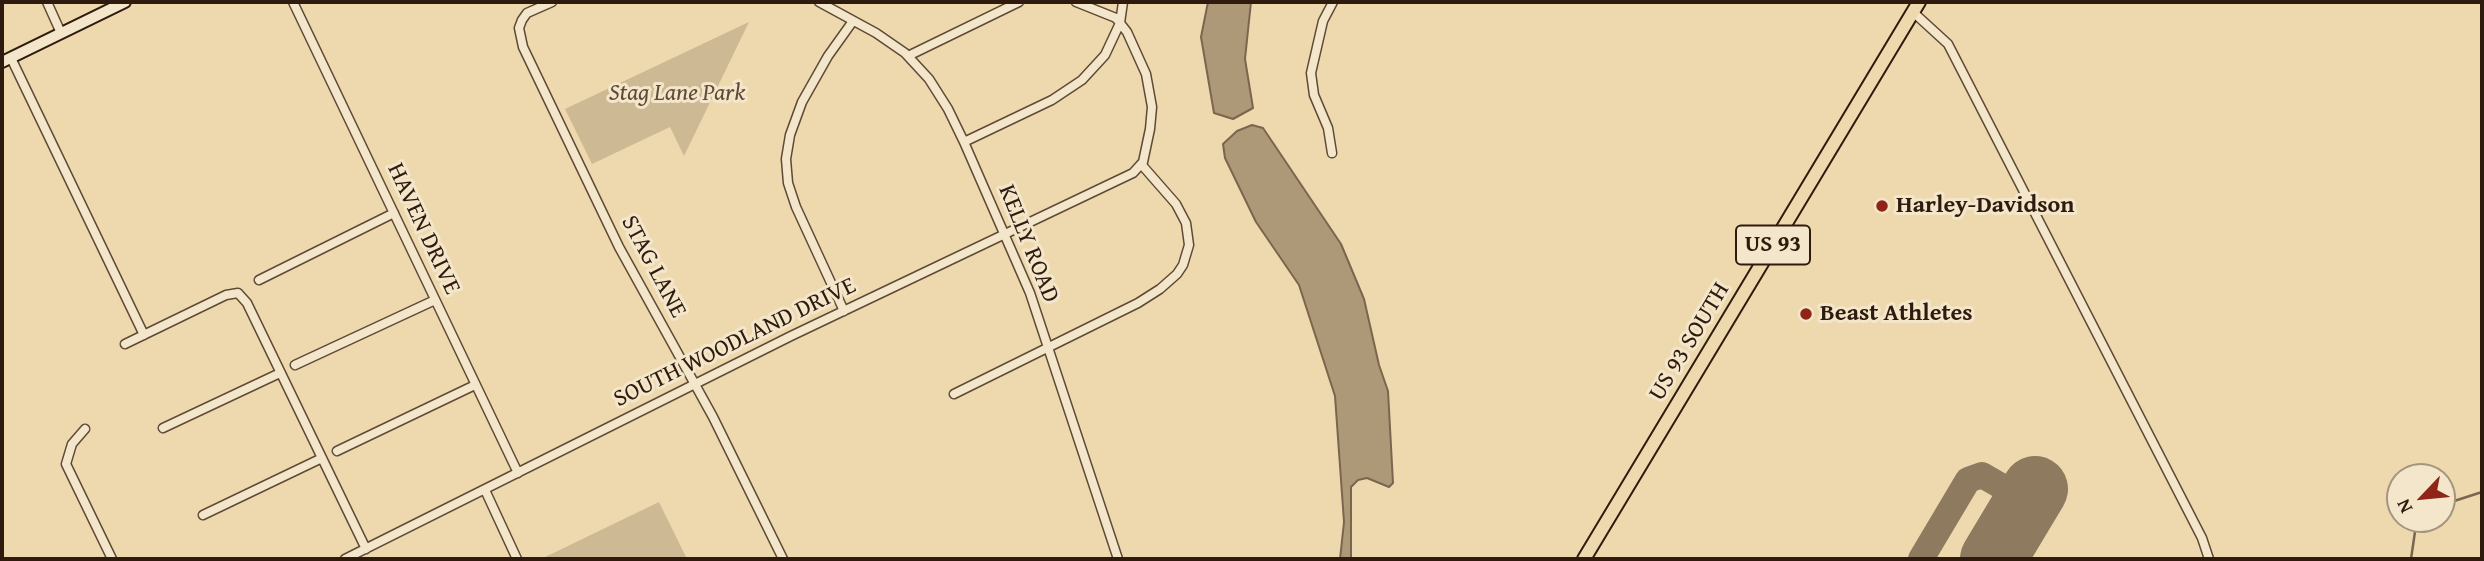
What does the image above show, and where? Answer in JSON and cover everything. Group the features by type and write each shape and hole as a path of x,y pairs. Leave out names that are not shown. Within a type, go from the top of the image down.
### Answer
{"main road":[{"path":"6,60 125,2"},
{"name":"US 93 SOUTH","path":"1584,559 1916,7"}],"street":[{"path":"47,2 61,33"},
{"name":"HAVEN DRIVE","path":"293,2 518,473"},
{"name":"STAG LANE","path":"552,2 527,13 522,20 519,28 523,47 636,280 713,417 783,559"},
{"name":"KELLY ROAD","path":"819,2 891,43 908,56 929,79 964,142 1030,293 1118,559"},
{"path":"908,56 1019,2"},
{"path":"954,394 1138,303 1169,282 1183,265 1189,245 1186,223 1176,204 1141,164 1150,129 1151,96 1140,55 1116,18 1076,2"},
{"path":"964,142 1073,88 1105,55 1120,23 1123,2"},
{"path":"1332,153 1328,128 1314,94 1311,73 1323,22 1333,2"},
{"path":"1916,7 1948,44 2202,538 2209,559"},
{"path":"844,311 791,195 786,159 790,135 802,102 828,56 853,21"},
{"path":"6,60 144,335"},
{"name":"SOUTH WOODLAND DRIVE","path":"345,559 844,311 1133,173 1141,164"},
{"path":"258,280 394,213"},
{"path":"125,344 226,295 238,293 247,303 366,549"},
{"path":"295,365 435,300"},
{"path":"163,428 280,373"},
{"path":"338,451 475,385"},
{"path":"85,429 72,444 66,464 112,559"},
{"path":"203,515 322,458"},
{"path":"485,490 517,559"}],"green space":[{"name":"Stag Lane Park","path":"749,22 684,156 670,127 592,164 565,109"},
{"path":"659,502 687,559 541,559"}],"shaded area":[{"path":"1208,2 1251,2 1245,59 1253,108 1233,119 1214,113 1201,37"},
{"path":"1252,125 1263,128 1341,244 1364,299 1379,365 1388,391 1393,483 1389,487 1367,478 1358,480 1351,487 1351,559 1340,559 1344,522 1335,396 1299,285 1256,222 1225,158 1223,144 1237,131"}],"waterway":[{"path":"2456,500 2482,492"},
{"path":"2411,559 2415,533"},
{"path":"2463,559 2482,559"}],"taxiway":[{"path":"1921,559 1968,480 1982,475 2027,501"}],"runway":[{"path":"1993,559 2035,489"}],"place":[{"name":"Harley-Davidson","path":"1882,206"},
{"name":"Beast Athletes","path":"1806,314"}]}
